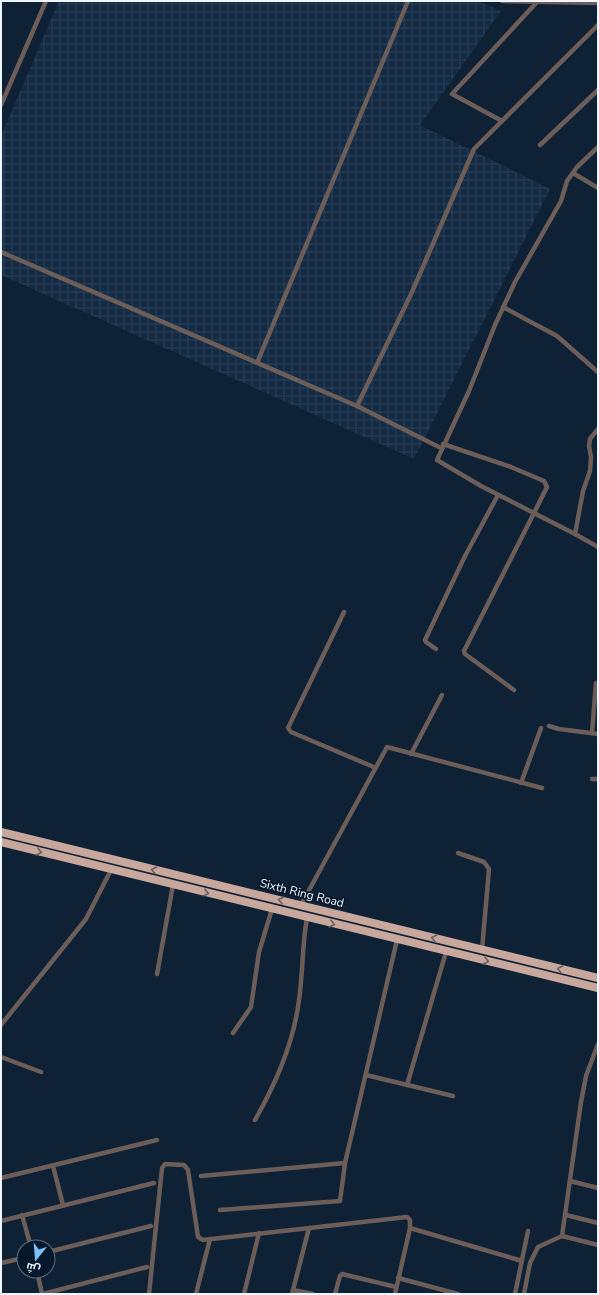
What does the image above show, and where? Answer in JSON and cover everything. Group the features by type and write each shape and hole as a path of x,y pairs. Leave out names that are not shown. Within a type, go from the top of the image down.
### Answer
{"highway":[{"name":"Sixth Ring Road","path":"1,832 598,978"},
{"name":"Sixth Ring Road","path":"1,842 598,988"},
{"path":"318,920 320,910"}],"street":[{"path":"1,105 46,1"},
{"path":"257,363 408,1"},
{"path":"502,1 598,3"},
{"path":"502,121 452,94 537,2"},
{"path":"357,406 412,292 474,149 598,25"},
{"path":"594,29 598,33"},
{"path":"540,144 598,90"},
{"path":"598,147 577,167 567,181 562,201 515,282 503,307 469,391 442,446 438,461 498,495 598,547"},
{"path":"573,173 598,188"},
{"path":"1,252 357,406 442,446 511,467 544,481 547,487 464,651 465,654 514,690"},
{"path":"503,307 557,336 598,372"},
{"path":"575,534 583,491 590,471 590,439 598,429"},
{"path":"436,649 425,640 465,556 498,495"},
{"path":"344,612 288,728 291,732 376,768"},
{"path":"592,733 596,683"},
{"path":"411,754 442,695"},
{"path":"549,726 559,729 598,734"},
{"path":"521,783 541,728"},
{"path":"302,905 387,748 542,788"},
{"path":"592,779 598,779"},
{"path":"458,854 484,862 489,869 482,950"},
{"path":"1,1025 86,919 111,870"},
{"path":"157,974 173,885"},
{"path":"233,1033 251,1007 259,952 272,909"},
{"path":"255,1120 272,1091 296,1016 299,999 302,942 307,918"},
{"path":"220,1210 340,1201 345,1163 397,940"},
{"path":"407,1085 446,952"},
{"path":"562,1236 581,1102 586,1076 598,1044"},
{"path":"1,1057 41,1072"},
{"path":"366,1075 453,1096"},
{"path":"1,1178 157,1140"},
{"path":"201,1176 345,1163"},
{"path":"149,1294 162,1168 165,1164 184,1165 188,1170 198,1237 203,1240 407,1217 410,1220 410,1228 395,1294"},
{"path":"53,1166 63,1205"},
{"path":"570,1181 598,1188"},
{"path":"1,1221 154,1183"},
{"path":"566,1214 598,1223"},
{"path":"22,1215 29,1239"},
{"path":"56,1250 151,1226"},
{"path":"309,1228 293,1292 313,1294"},
{"path":"410,1228 522,1261"},
{"path":"515,1294 528,1231"},
{"path":"244,1294 259,1233"},
{"path":"524,1294 530,1263 538,1247 562,1236 598,1245"},
{"path":"196,1294 210,1239"},
{"path":"1,1263 16,1260"},
{"path":"39,1279 43,1294 147,1267"},
{"path":"336,1294 340,1276 342,1274 396,1287"},
{"path":"398,1278 458,1294"}],"shaded area":[{"path":"59,1 478,1 501,11 420,125 550,189 414,459 1,275 1,136"}]}
